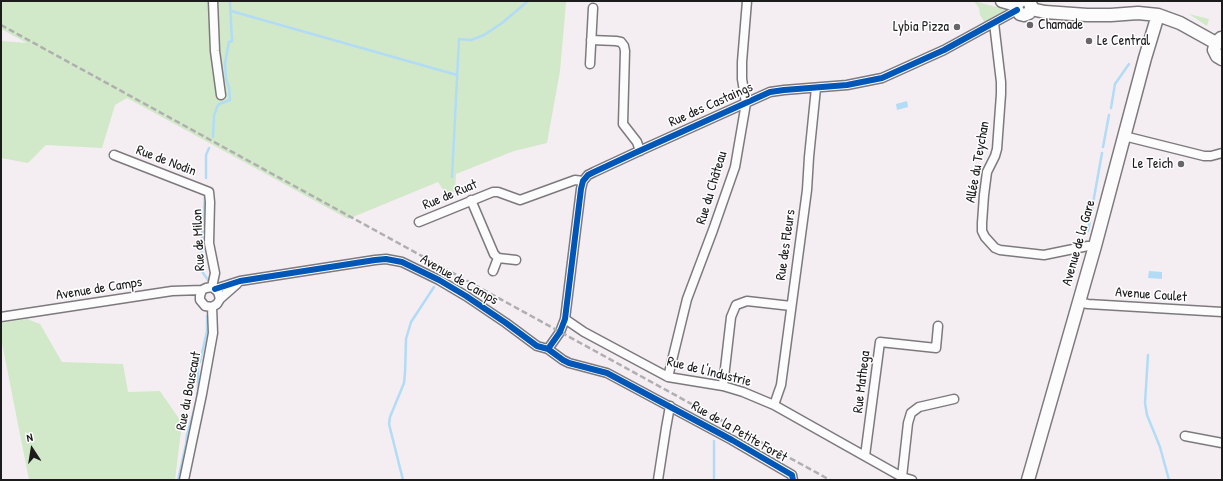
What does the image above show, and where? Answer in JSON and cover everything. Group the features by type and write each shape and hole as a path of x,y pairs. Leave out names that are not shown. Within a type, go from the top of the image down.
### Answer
{"main road":[{"path":"1002,1 1018,6 1020,14 1024,15 1029,13 1030,5 1045,12 1087,15 1138,13 1158,15 1219,40 1214,50 1217,56 1222,59"},
{"name":"Avenue de la Gare","path":"1028,480 1095,246 1145,58 1158,15"}],"street":[{"path":"213,1 216,51 221,95"},
{"name":"Rue du Château","path":"668,377 687,299 716,223 735,167 746,103 742,79 742,62 747,1"},
{"name":"Rue des Castaings","path":"583,181 594,172 770,92 847,85 882,78 944,50 994,23 1018,6"},
{"path":"590,64 592,8"},
{"name":"Allée du Teychan","path":"994,23 1001,94 997,149 987,172 982,231 985,237 995,248 1000,250 1044,255 1082,247 1095,246"},
{"path":"592,40 616,41 621,42 624,46 623,124 637,142 640,151"},
{"name":"Rue des Fleurs","path":"774,405 781,385 806,190 816,88"},
{"path":"1124,136 1204,156 1222,153"},
{"name":"Rue de Nodin","path":"114,155 209,192"},
{"name":"Rue de Ruat","path":"419,222 493,192 498,192 515,199 524,200 575,180 583,181"},
{"path":"548,350 560,332 565,319 583,181"},
{"name":"Rue de Milon","path":"209,192 210,243 215,273 214,288"},
{"path":"471,200 491,248 498,258 516,260"},
{"path":"493,271 498,258"},
{"name":"Avenue de Camps","path":"214,288 240,281 375,260 394,260 412,266 466,296 511,326 534,344 548,350 563,360 607,373 670,406"},
{"path":"220,299 218,292 214,288 206,288 202,290 200,296 200,300 205,306 212,307 217,304 220,299 240,281"},
{"name":"Avenue de Camps","path":"1,317 172,291 202,290"},
{"path":"723,386 731,317 736,305 747,301 791,306"},
{"name":"Avenue Coulet","path":"1078,302 1088,304 1222,312"},
{"name":"Rue du Bouscaut","path":"184,480 213,333 212,307"},
{"name":"Rue de l'Industrie","path":"565,319 584,332 668,377 723,386 774,405 902,477 912,480"},
{"name":"Rue Mathega","path":"865,456 880,342 936,348 938,326"},
{"path":"902,477 908,423 911,413 919,407 954,399"},
{"path":"658,480 670,406"},
{"name":"Rue de la Petite Forêt","path":"670,406 792,476 793,480"},
{"path":"1184,436 1222,443"}],"green space":[{"path":"1,1 568,1 566,3 560,71 547,143 514,151 456,174 455,192 446,194 438,182 348,219 127,98 115,105 102,148 46,145 28,163 1,158 1,41 27,43 1,29"},
{"path":"974,1 1004,9 1004,12 985,23 980,15 979,8"},
{"path":"1189,14 1209,19 1207,26"},
{"path":"27,319 40,324 62,362 123,364 128,392 160,391 182,423 175,480 29,480 1,338 1,323"}],"water":[{"path":"907,101 908,107 897,110 896,104"},
{"path":"1149,271 1162,272 1162,279 1148,278"}],"waterway":[{"path":"213,137 214,116 217,107 219,104 230,100 225,63 229,42 232,41 230,1"},
{"path":"452,177 459,39 471,40 484,35 502,23 528,1"},
{"path":"231,11 457,75"},
{"path":"1111,108 1115,84 1129,64"},
{"path":"1103,147 1109,115"},
{"path":"206,178 206,155 209,148"},
{"path":"1088,231 1102,153"},
{"path":"202,237 205,195"},
{"path":"202,244 201,263 203,273 208,280"},
{"path":"403,480 389,424 390,417 404,383 406,339 411,322 434,287"},
{"path":"200,362 207,331 207,316"},
{"path":"1148,355 1145,403 1147,415 1160,447 1169,480"},
{"path":"198,368 198,396"},
{"path":"178,480 187,435 196,403"},
{"path":"714,441 714,480"}],"railway":[{"path":"1,25 830,480"}],"cycle path":[{"path":"548,349 560,332 565,319 581,189 583,181 588,175 770,92 847,85 882,78 944,50 1017,10"},
{"path":"215,289 240,281 375,260 386,259 402,262 439,280 466,296 537,346 548,349 569,363 607,373 732,440 792,475 793,480"}],"place":[{"name":"Chamade","path":"1030,25"},
{"name":"Lybia Pizza","path":"957,27"},
{"name":"Le Central","path":"1089,41"},
{"name":"Le Teich","path":"1181,164"}]}
